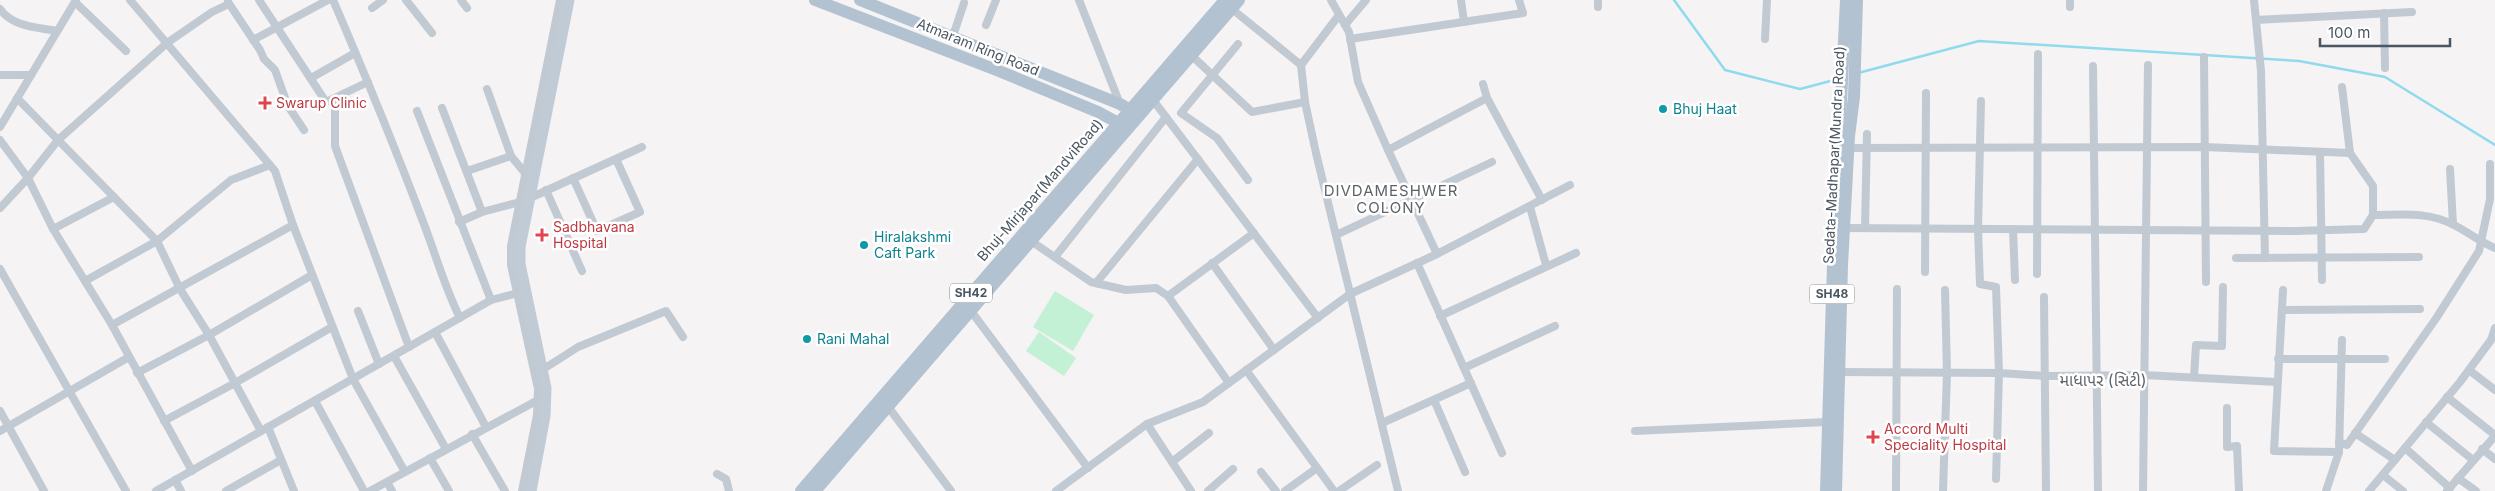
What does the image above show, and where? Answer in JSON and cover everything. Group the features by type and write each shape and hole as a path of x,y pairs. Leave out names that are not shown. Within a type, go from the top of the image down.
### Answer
{"main road":[{"path":"531,491 546,416 546,388 520,264 520,247 525,200 569,0"},
{"name":"Atmaram Ring Road","path":"815,0 999,71 1123,126"},
{"name":"Sedata-Madhapar(Mundra Road)","path":"1836,491 1850,50 1846,0"},
{"name":"Sedata-Madhapar(Mundra Road)","path":"1850,50 1857,0"},
{"name":"Atmaram Ring Road","path":"864,1 1130,110"},
{"name":"Bhuj-Mirjapar(MandviRoad)","path":"1130,110 1153,100 1232,3"},
{"name":"Bhuj-Mirjapar(MandviRoad)","path":"816,491 1031,241 1123,126 1130,110 1232,3"},
{"name":"Sedata-Madhapar(Mundra Road)","path":"1826,491 1832,265 1849,97"},
{"name":"Bhuj-Mirjapar(MandviRoad)","path":"801,491 1123,126"}],"street":[{"path":"130,0 275,171 293,225 353,379 405,472"},
{"path":"259,0 326,102 368,82"},
{"path":"372,8 383,0"},
{"path":"406,0 432,33"},
{"path":"461,0 467,8"},
{"path":"522,491 537,415 538,400 511,265 511,246 525,200 525,174 560,0"},
{"path":"986,25 996,0"},
{"path":"1079,0 1130,110"},
{"path":"1331,0 1345,25 1350,39 1358,82 1437,254"},
{"path":"1345,25 1366,0"},
{"path":"1461,0 1464,22"},
{"path":"1350,39 1523,13 1519,0"},
{"path":"1765,40 1767,0"},
{"path":"2254,0 2261,71 2264,258"},
{"path":"0,127 75,1 126,51"},
{"path":"254,40 317,3 334,1 423,221 448,293 460,318"},
{"path":"0,208 28,178 58,140 167,43 228,2 254,40 264,59 275,70 288,106 304,130"},
{"path":"953,36 964,2"},
{"path":"1232,3 1301,65 1305,102 1398,491"},
{"path":"0,9 5,17 14,23 56,31"},
{"path":"2256,20 2412,12"},
{"path":"2384,13 2386,68"},
{"path":"1301,65 1339,15"},
{"path":"1238,44 1181,113 1217,138 1248,180"},
{"path":"311,78 356,53"},
{"path":"2037,274 2036,148 2038,54"},
{"path":"1191,55 1252,112 1305,102"},
{"path":"2204,57 2206,282"},
{"path":"2143,491 2149,147 2148,65"},
{"path":"2093,66 2098,491"},
{"path":"0,76 31,75"},
{"path":"1483,84 1487,98 1542,200"},
{"path":"1844,228 2094,230 2364,229 2373,215 2373,186 2350,153 2342,87"},
{"path":"487,90 511,156 525,174"},
{"path":"1925,272 1926,93"},
{"path":"17,98 157,241 180,288 209,335 235,383 265,429 294,491"},
{"path":"335,98 335,146 409,347"},
{"path":"1388,150 1487,98"},
{"path":"1153,100 1318,318"},
{"path":"1980,100 1978,229 1980,284 1996,287 1999,373 1996,479"},
{"path":"442,108 482,212"},
{"path":"417,111 491,300"},
{"path":"1054,257 1166,117"},
{"path":"1865,228 1868,134"},
{"path":"0,140 28,178 54,229 112,326 192,471"},
{"path":"459,222 482,212 525,200 642,147"},
{"path":"1848,148 2204,147 2350,153"},
{"path":"2320,152 2322,280"},
{"path":"467,171 511,156"},
{"path":"573,178 597,231 640,212 616,159"},
{"path":"1096,283 1198,159"},
{"path":"1336,235 1492,162"},
{"path":"2339,442 2347,445 2437,317 2482,243 2490,199 2490,164"},
{"path":"86,281 157,241 232,180 270,165"},
{"path":"2450,169 2453,224"},
{"path":"1056,491 1147,424 1203,402 1350,294 1437,254 1570,185"},
{"path":"546,190 582,271"},
{"path":"54,229 114,197"},
{"path":"1530,206 1546,265"},
{"path":"2373,215 2422,214 2453,224 2482,243 2495,248"},
{"path":"112,326 293,225"},
{"path":"2013,229 2015,280"},
{"path":"1168,296 1254,233"},
{"path":"1031,241 1096,283 1126,290 1156,288 1168,296 1229,383"},
{"path":"1440,316 1546,265 1576,253"},
{"path":"2236,258 2419,257"},
{"path":"1212,263 1274,350"},
{"path":"1417,263 1502,452"},
{"path":"0,269 126,491"},
{"path":"137,373 209,335 312,275"},
{"path":"2194,377 2196,345 2222,346 2223,287"},
{"path":"1896,491 1897,289"},
{"path":"1943,491 1947,373 1945,290"},
{"path":"2283,290 2274,451 2339,452"},
{"path":"156,491 491,300 518,293"},
{"path":"2044,297 2046,491"},
{"path":"2282,310 2420,309"},
{"path":"542,370 578,347 666,311 683,338"},
{"path":"971,311 1088,468"},
{"path":"358,312 379,364"},
{"path":"1464,368 1555,326"},
{"path":"164,421 235,383 332,327"},
{"path":"2369,491 2469,370 2491,340 2495,328"},
{"path":"435,332 486,426"},
{"path":"2326,491 2339,452 2342,340"},
{"path":"394,356 446,449"},
{"path":"0,431 129,357"},
{"path":"2278,359 2342,360 2385,358"},
{"path":"1246,370 1334,491"},
{"path":"2469,370 2495,390"},
{"path":"1839,372 1999,373 2046,376 2144,375 2277,382"},
{"path":"1382,423 1471,384"},
{"path":"2405,448 2449,489 2495,436 2447,397"},
{"path":"370,491 486,426 538,400"},
{"path":"1434,400 1465,472"},
{"path":"315,401 364,491"},
{"path":"888,408 951,491"},
{"path":"2227,408 2227,447 2237,446 2239,491"},
{"path":"0,411 44,491"},
{"path":"1635,432 1827,422"},
{"path":"2426,422 2473,460"},
{"path":"1147,424 1191,491"},
{"path":"1172,462 1210,433"},
{"path":"2355,433 2395,460"},
{"path":"472,434 505,491"},
{"path":"2482,449 2495,460"},
{"path":"430,458 449,491"},
{"path":"226,491 281,460"},
{"path":"1339,491 1377,465"},
{"path":"1285,491 1317,468"},
{"path":"1208,491 1233,469"},
{"path":"1261,472 1276,491"},
{"path":"717,474 726,480 729,491"},
{"path":"2383,474 2403,491"},
{"path":"2458,478 2476,491"},
{"path":"175,480 181,491"},
{"path":"387,482 392,491"}],"green space":[{"path":"1055,291 1094,315 1073,351 1033,327"},
{"path":"1039,332 1076,358 1064,376 1026,351"}],"waterway":[{"path":"1674,0 1725,70 1800,89 1838,79"},
{"path":"1858,73 1979,41 2299,61 2385,77 2495,145"}],"place":[{"name":"Swarup Clinic","path":"265,103"},
{"name":"Bhuj Haat","path":"1663,109"},
{"name":"Sadbhavana Hospital","path":"542,235"},
{"name":"Hiralakshmi Caft Park","path":"864,245"},
{"name":"Rani Mahal","path":"807,339"},
{"name":"Accord Multi Speciality Hospital","path":"1873,437"}],"district":[{"name":"DIVDAMESHWER COLONY","path":"1391,200"},
{"name":"માધાપર (સિટી)","path":"2103,380"}]}
